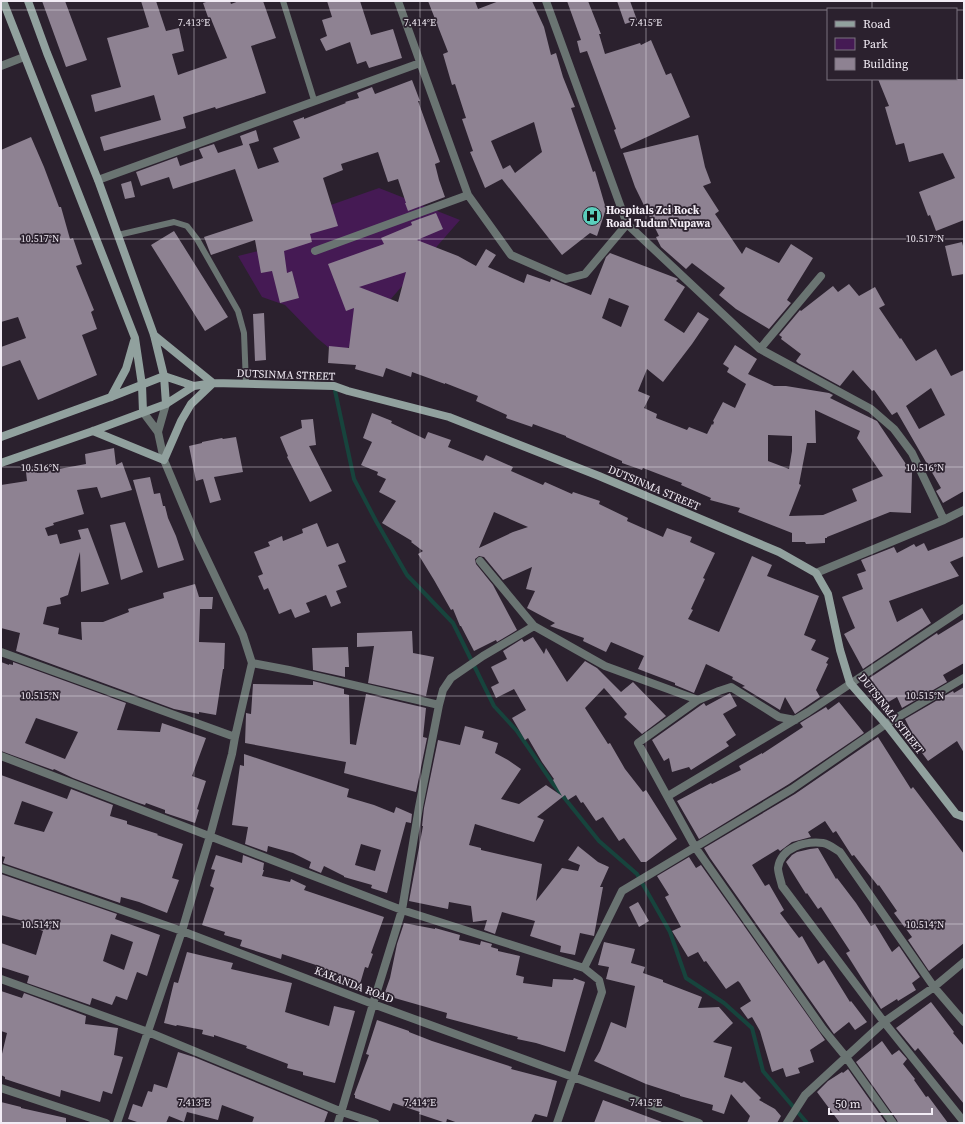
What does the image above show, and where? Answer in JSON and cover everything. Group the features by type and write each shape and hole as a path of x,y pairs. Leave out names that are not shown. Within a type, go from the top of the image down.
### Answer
{"street":[{"path":"4,1 24,57 135,338 142,385 143,412 158,432 164,460 195,534 243,635 252,663 232,754 210,836 182,931 117,1123"},
{"path":"28,1 47,53 98,180 154,335 164,376 166,404 158,432"},
{"path":"398,1 468,195 511,255 566,279 585,274 627,224"},
{"path":"546,1 627,224 760,349 871,409 894,429 912,453 944,520"},
{"path":"1,66 24,57"},
{"path":"98,180 314,100 420,63"},
{"path":"315,251 468,195"},
{"path":"760,349 821,276"},
{"path":"154,335 213,383 191,404 181,421 164,460"},
{"path":"111,397 126,369 135,338"},
{"path":"1,437 164,376"},
{"name":"DUTSINMA STREET","path":"164,376 194,386"},
{"name":"DUTSINMA STREET","path":"1,463 166,404 194,386 213,383 334,386 449,417 592,474 779,552 816,572 828,594 840,650 850,683 886,724 956,814 964,817"},
{"path":"93,431 164,460"},
{"path":"816,572 944,520 964,510"},
{"path":"480,561 534,626 605,666 698,700"},
{"path":"668,796 795,720 964,608"},
{"path":"338,1123 402,910 419,807 443,690 451,678 465,667 534,626"},
{"path":"1,652 235,737"},
{"path":"252,663 289,670 439,705"},
{"path":"584,968 622,891 792,789 886,724 964,678"},
{"path":"795,720 779,717 731,687 698,700 638,743 695,847 823,1029 846,1057 893,1123"},
{"path":"1,756 402,910 584,968 599,980 602,992 557,1123"},
{"path":"964,1022 934,987 840,852 824,843 810,843 795,846 782,857 778,869 782,886 884,1022 964,1122"},
{"name":"KAKANDA ROAD","path":"1,868 182,931 373,1004 699,1123"},
{"path":"788,1121 805,1095 884,1022 934,987 964,962"},
{"path":"1,979 148,1032 342,1112 375,1123"},
{"path":"1,1088 106,1123"}],"lane":[{"path":"282,1 314,100"},
{"path":"118,235 174,222 187,226 238,311 244,333 246,384"}],"green space":[{"path":"379,188 460,220 340,357 317,338 285,305 262,297 238,256 258,251 291,219"}],"building":[{"path":"42,1 65,1 87,60 66,67"},
{"path":"141,1 156,1 166,31 179,28 184,51 172,54 178,75 227,58 211,19 209,20 203,3 209,1 230,1 231,4 239,1 263,1 276,38 251,46 266,93 216,109 215,107 183,117 186,128 104,151 100,137 161,120 154,95 95,112 91,95 121,87 107,38 149,27"},
{"path":"327,1 360,1 371,35 393,29 402,58 369,68 366,61 357,64 350,42 326,51 320,39 327,36 322,20 332,17"},
{"path":"428,1 475,1 478,9 499,1 532,1 544,27 551,55 556,53 563,77 575,107 571,108 593,172 595,171 606,209 597,236 590,233 562,255 502,179 485,188 470,152 473,151 462,119 466,118 455,84 452,85 443,54 448,52","holes":["534,122 542,152 515,173 510,165 503,169 491,141"]},
{"path":"567,1 588,1 601,34 599,34 605,54 640,43 641,45 651,40 666,75 671,73 690,117 621,149 614,130 616,129 587,51 580,53 577,41 581,40"},
{"path":"617,1 630,1 637,20 625,24"},
{"path":"964,79 964,220 936,231 930,215 928,216 919,192 955,178 943,153 909,162 904,143 896,145 885,107 889,106 878,80"},
{"path":"412,80 440,162 435,164 445,197 408,211 398,179 388,182 378,152 341,164 343,170 323,178 338,226 310,234 312,242 284,251 287,273 292,271 299,298 280,303 272,271 261,273 255,240 211,255 204,237 253,221 235,169 173,189 169,177 141,186 136,172 177,157 180,166 203,158 199,149 214,144 218,153 243,145 240,136 256,130 259,141 249,144 258,169 279,162 273,148 300,138 293,121 304,117 304,119 346,103 345,102 359,98 357,93 372,87 375,94"},
{"path":"698,135 705,167 711,183 703,186 719,211 715,214 742,254 746,247 779,263 791,244 813,258 787,300 791,303 769,329 736,309 719,295 725,288 692,263 686,269 661,247 656,237 659,236 635,187 623,153"},
{"path":"31,137 59,207 61,207 70,239 73,238 82,264 76,266 94,310 91,312 97,329 82,335 97,375 38,400 20,360 1,367 1,347 26,338 18,317 1,322 1,150"},
{"path":"131,181 135,197 125,199 121,184"},
{"path":"436,213 443,229 417,240 458,256 476,266 486,249 496,255 488,267 524,283 527,274 550,282 551,279 591,295 606,257 610,253 678,279 676,281 685,287 664,320 684,333 698,312 709,319 663,382 647,369 638,391 650,396 644,408 657,414 656,418 687,430 689,427 707,434 712,424 713,425 713,421 723,402 735,408 746,384 727,372 729,368 723,364 735,345 757,359 748,374 774,386 786,386 829,393 833,395 830,398 877,421 912,473 911,513 890,512 827,537 825,538 825,543 806,544 805,542 792,542 792,533 738,512 740,508 710,500 711,498 681,485 682,483 643,468 642,470 622,463 622,461 566,436 533,424 532,427 506,418 507,415 476,401 478,396 445,383 412,372 411,377 386,368 383,377 355,369 356,365 328,363 329,346 349,348 354,308 346,311 328,264 384,244 381,238 412,225 411,222","holes":["406,272 398,302 359,287","609,298 629,306 621,327 602,318","815,410 860,431 857,438 883,476 852,489 857,501 823,515 789,516 801,485 799,484 807,443 816,443","768,435 792,436 792,451 789,469 768,461"]},
{"path":"174,231 228,317 205,331 151,245"},
{"path":"962,242 964,250 964,274 952,276 945,246"},
{"path":"849,284 859,296 875,287 885,305 879,308 916,361 936,349 951,376 964,370 964,491 943,503 936,491 941,488 897,412 892,415 874,390 872,391 853,370 840,386 798,363 796,361 801,354 781,339 782,337 779,335 800,310 801,311 833,286 838,292","holes":["931,388 945,415 919,429 906,406"]},
{"path":"264,313 266,360 255,361 253,314"},
{"path":"372,413 392,421 391,423 425,439 428,432 451,440 448,447 483,461 486,455 513,467 511,471 543,485 545,482 572,494 573,492 600,501 599,504 628,518 627,521 663,537 667,528 692,537 690,542 715,553 703,578 705,579 688,619 719,632 752,556 772,565 767,576 819,596 804,635 816,640 811,650 829,658 826,663 828,664 816,690 820,697 795,714 785,697 780,710 742,687 745,686 732,679 733,677 706,664 694,693 675,685 675,683 638,669 644,656 611,642 606,652 583,641 584,638 550,626 555,623 527,608 535,591 526,589 532,567 503,580 484,557 479,556 475,559 476,564 493,585 517,630 497,642 496,640 474,651 460,626 453,609 451,610 418,554 423,551 411,542 412,541 382,523 396,501 379,492 386,479 377,475 378,472 361,465 372,442 363,438","holes":["494,512 528,527 513,532 479,548"]},
{"path":"313,419 316,445 309,446 332,491 310,502 287,457 288,456 280,437 302,428 301,420"},
{"path":"236,437 243,472 214,477 221,500 210,503 203,479 196,481 189,446 222,438"},
{"path":"114,448 116,465 122,462 132,490 101,498 97,487 77,490 84,514 53,523 54,525 45,528 48,536 57,534 60,544 81,539 78,530 88,528 109,584 81,592 80,552 68,595 60,598 61,604 47,607 43,624 59,628 58,634 82,640 81,622 103,622 129,612 128,609 164,598 163,593 195,584 199,597 213,597 212,609 200,609 199,642 225,643 224,669 216,715 199,712 199,714 174,709 16,651 20,633 1,628 1,485 27,481 26,472 36,470 37,473 86,464 85,454"},
{"path":"150,477 154,494 160,493 163,506 165,506 184,560 158,568 133,480"},
{"path":"125,522 143,572 121,580 110,525"},
{"path":"317,523 327,547 338,543 346,562 338,565 347,587 336,591 341,603 331,607 326,595 306,603 310,612 295,618 291,609 279,614 268,588 264,590 258,576 263,574 254,552 270,546 268,542 282,536 283,541 303,533 302,529"},
{"path":"964,537 964,556 950,562 959,576 889,601 897,622 922,608 931,623 863,669 844,634 855,628 842,597 863,589 857,574 866,571 861,560 894,547 897,553 914,544 916,547 924,543 928,551"},
{"path":"964,619 964,663 943,675 947,682 902,708 897,697 885,704 876,687 870,690 865,681 937,633 938,635"},
{"path":"412,631 413,653 434,657 426,696 368,683 374,646 357,647 357,633"},
{"path":"533,637 544,654 546,648 567,682 585,661 597,668 621,692 633,682 666,716 642,734 624,717 627,714 604,688 585,708 608,744 610,743 625,769 643,792 646,790 677,839 646,862 641,862 624,838 619,841 603,817 596,821 583,802 581,803 576,795 568,800 565,795 537,817 544,820 534,842 475,824 469,845 481,848 481,850 542,864 536,901 562,868 578,871 580,865 568,860 578,846 598,862 609,867 600,887 603,887 594,936 580,933 575,955 560,952 561,946 530,936 535,921 502,912 495,934 484,930 487,920 473,922 471,906 449,902 448,909 409,901 423,826 424,808 438,740 460,745 465,726 484,731 482,738 498,743 495,753 521,769 501,799 519,804 546,785 562,796 553,780 554,779 528,738 525,740 512,718 526,710 514,689 496,698 491,687 499,683 491,667 507,659 503,651 522,639 524,642"},
{"path":"348,647 349,667 345,667 345,677 313,670 312,648"},
{"path":"1,662 13,665 13,662 126,703 117,730 160,732 162,723 206,738 192,776 206,781 197,809 199,810 195,823 165,813 165,810 146,803 145,805 136,802 73,778 54,769 53,770 1,751","holes":["36,718 78,732 65,759 25,743"]},
{"path":"313,681 344,689 344,694 349,695 350,744 356,745 366,694 426,708 423,737 427,738 416,792 344,773 346,762 245,743 246,713 251,714 253,684 313,685"},
{"path":"964,687 964,753 957,741 928,761 910,737 913,735 905,719 953,691 954,693"},
{"path":"730,693 737,706 723,714 736,735 726,742 729,746 691,770 689,767 672,772 669,758 664,761 652,740 704,703 706,706"},
{"path":"839,702 864,733 789,784 699,839 677,801 711,783 712,784 741,770 739,766 762,754 803,727 800,723 826,707 828,710"},
{"path":"878,737 911,789 913,787 964,854 964,943 929,971 908,940 912,937 894,913 897,911 879,885 878,886 854,855 852,856 836,831 833,833 825,821 808,832 811,837 792,842 780,851 778,849 752,865 765,886 769,884 784,910 780,913 799,938 802,936 818,964 824,960 850,1002 851,1001 867,1022 855,1030 849,1022 834,1034 704,848 795,794"},
{"path":"244,754 349,789 347,797 394,813 396,807 412,814 411,823 406,822 387,893 371,888 372,885 344,877 324,866 321,873 309,868 311,862 293,853 268,846 267,852 245,844 248,827 232,825 240,765 244,766","holes":["361,844 381,850 375,871 355,865"]},
{"path":"1,775 67,799 71,789 113,805 110,816 127,821 127,824 183,844 172,878 179,880 167,913 121,897 120,903 3,863 5,857 1,856","holes":["22,801 53,812 44,832 14,824"]},
{"path":"818,848 836,879 837,878 856,903 871,926 875,924 892,952 899,946 920,977 912,983 916,990 881,1009 846,953 850,951 821,907 818,909 807,893 806,894 786,862 797,852"},
{"path":"216,855 242,863 243,855 264,863 262,876 290,882 291,879 306,886 304,890 384,917 371,953 373,954 368,968 365,967 360,984 315,969 316,965 282,954 281,959 240,946 242,940 224,935 225,932 202,925 214,888 210,886 215,870 211,869"},
{"path":"689,857 696,868 701,865 825,1040 810,1050 814,1062 798,1068 800,1073 786,1077 783,1068 772,1072 760,1031 752,1017 748,1019 740,1008 751,1001 740,983 738,981 726,989 706,961 704,962 698,952 688,957 672,931 681,927 665,897 669,895 657,876"},
{"path":"1,874 117,914 115,919 160,935 147,976 137,972 127,1000 116,996 112,1005 92,998 90,1005 27,983 29,976 1,967 1,943 36,955 43,931 33,927 34,924 1,915","holes":["111,934 133,942 124,970 103,961"]},
{"path":"638,902 649,921 639,927 629,907"},
{"path":"404,923 435,928 460,935 459,940 480,945 481,941 492,944 491,947 498,949 498,951 520,956 516,975 524,977 523,983 552,987 553,979 573,980 574,978 585,982 565,1052 517,1039 518,1037 446,1018 447,1013 384,995 390,978 397,944"},
{"path":"604,942 635,949 631,963 645,967 643,973 702,997 698,1008 719,1007 733,1023 713,1042 732,1047 724,1077 742,1083 744,1081 761,1098 759,1100 775,1109 781,1116 777,1123 747,1123 750,1116 731,1094 724,1114 712,1110 713,1105 680,1096 646,1084 594,1061 600,1051 611,1022 626,1028 635,986 606,979 609,967 598,965"},
{"path":"187,952 233,963 231,969 292,983 285,1012 329,1026 334,1006 355,1011 335,1083 303,1075 303,1072 287,1068 288,1064 246,1048 247,1046 214,1035 214,1037 202,1034 203,1030 164,1023 174,982 178,983"},
{"path":"1,991 22,998 24,993 86,1016 85,1024 118,1028 114,1055 123,1057 112,1094 103,1091 100,1102 61,1090 60,1097 5,1079 5,1077 1,1075 1,1058 7,1033 1,1031"},
{"path":"931,1002 964,1046 964,1104 918,1048 915,1051 896,1028"},
{"path":"377,1020 432,1041 512,1067 511,1069 557,1081 547,1117 535,1114 531,1123 458,1123 447,1119 446,1123 393,1103 390,1111 355,1098 354,1095 369,1055 366,1054"},
{"path":"882,1041 892,1055 899,1050 907,1059 903,1064 915,1079 914,1080 926,1097 928,1096 948,1123 898,1123 856,1062"},
{"path":"178,1052 194,1057 328,1112 324,1123 252,1123 254,1117 222,1105 218,1120 187,1112 184,1122 169,1116 166,1123 140,1123 128,1119 133,1104 142,1107 148,1091 152,1092 154,1084 167,1088"},
{"path":"848,1069 886,1123 840,1123 817,1092 828,1081"},
{"path":"603,1100 662,1122 662,1123 594,1123"},
{"path":"1,1102 66,1118 66,1123 1,1123"}],"waterway":[{"path":"334,386 354,479 407,575 453,623 494,706 517,731 554,785 599,841 637,874 670,932 686,978 724,1003 752,1028 763,1071 807,1123"}],"place":[{"name":"Hospitals Zci Rock Road Tudun Nupawa","path":"592,216"}]}
